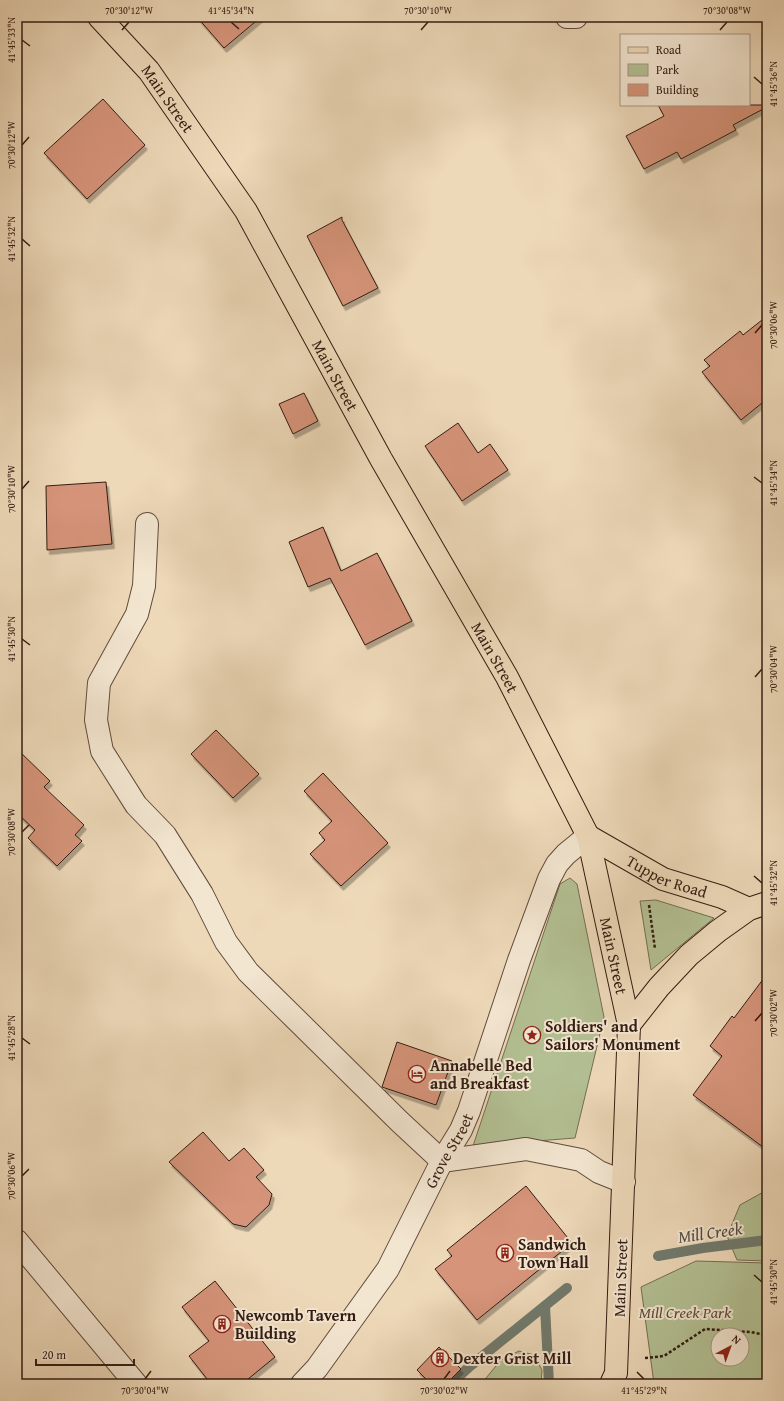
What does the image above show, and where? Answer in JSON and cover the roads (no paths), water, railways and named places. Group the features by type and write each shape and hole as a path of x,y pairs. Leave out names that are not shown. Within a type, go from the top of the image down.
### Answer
{"main road":[{"name":"Main Street","path":"99,17 149,71 246,211 381,459 507,677 588,836 629,1025 617,1376"},
{"name":"Tupper Road","path":"588,836 663,879 722,898 758,906"},
{"name":"Tupper Road","path":"629,1025 659,987 689,955 718,931 758,906"}],"street":[{"path":"567,17 576,17"},
{"path":"147,524 144,586 137,614 99,683 96,720 102,751 136,805 165,835 202,894 226,942 248,972 442,1162 526,1149 581,1160 599,1172 624,1182"},
{"name":"Grove Street","path":"302,1384 317,1368 388,1268 442,1162 461,1130 469,1111 519,960 549,879 566,854 588,836"},
{"path":"17,1241 136,1384"}],"waterway":[{"name":"Mill Creek","path":"658,1256 703,1248 767,1240"},
{"path":"451,1384 469,1367 567,1288"},
{"path":"545,1306 549,1384"}],"place":[{"name":"Soldiers' and Sailors' Monument","path":"532,1035"},
{"name":"Annabelle Bed and Breakfast","path":"417,1074"},
{"name":"Sandwich Town Hall","path":"505,1253"},
{"name":"Newcomb Tavern Building","path":"222,1324"},
{"name":"Dexter Grist Mill","path":"440,1358"}],"park label":[{"name":"Mill Creek Park","path":"685,1312"}]}
